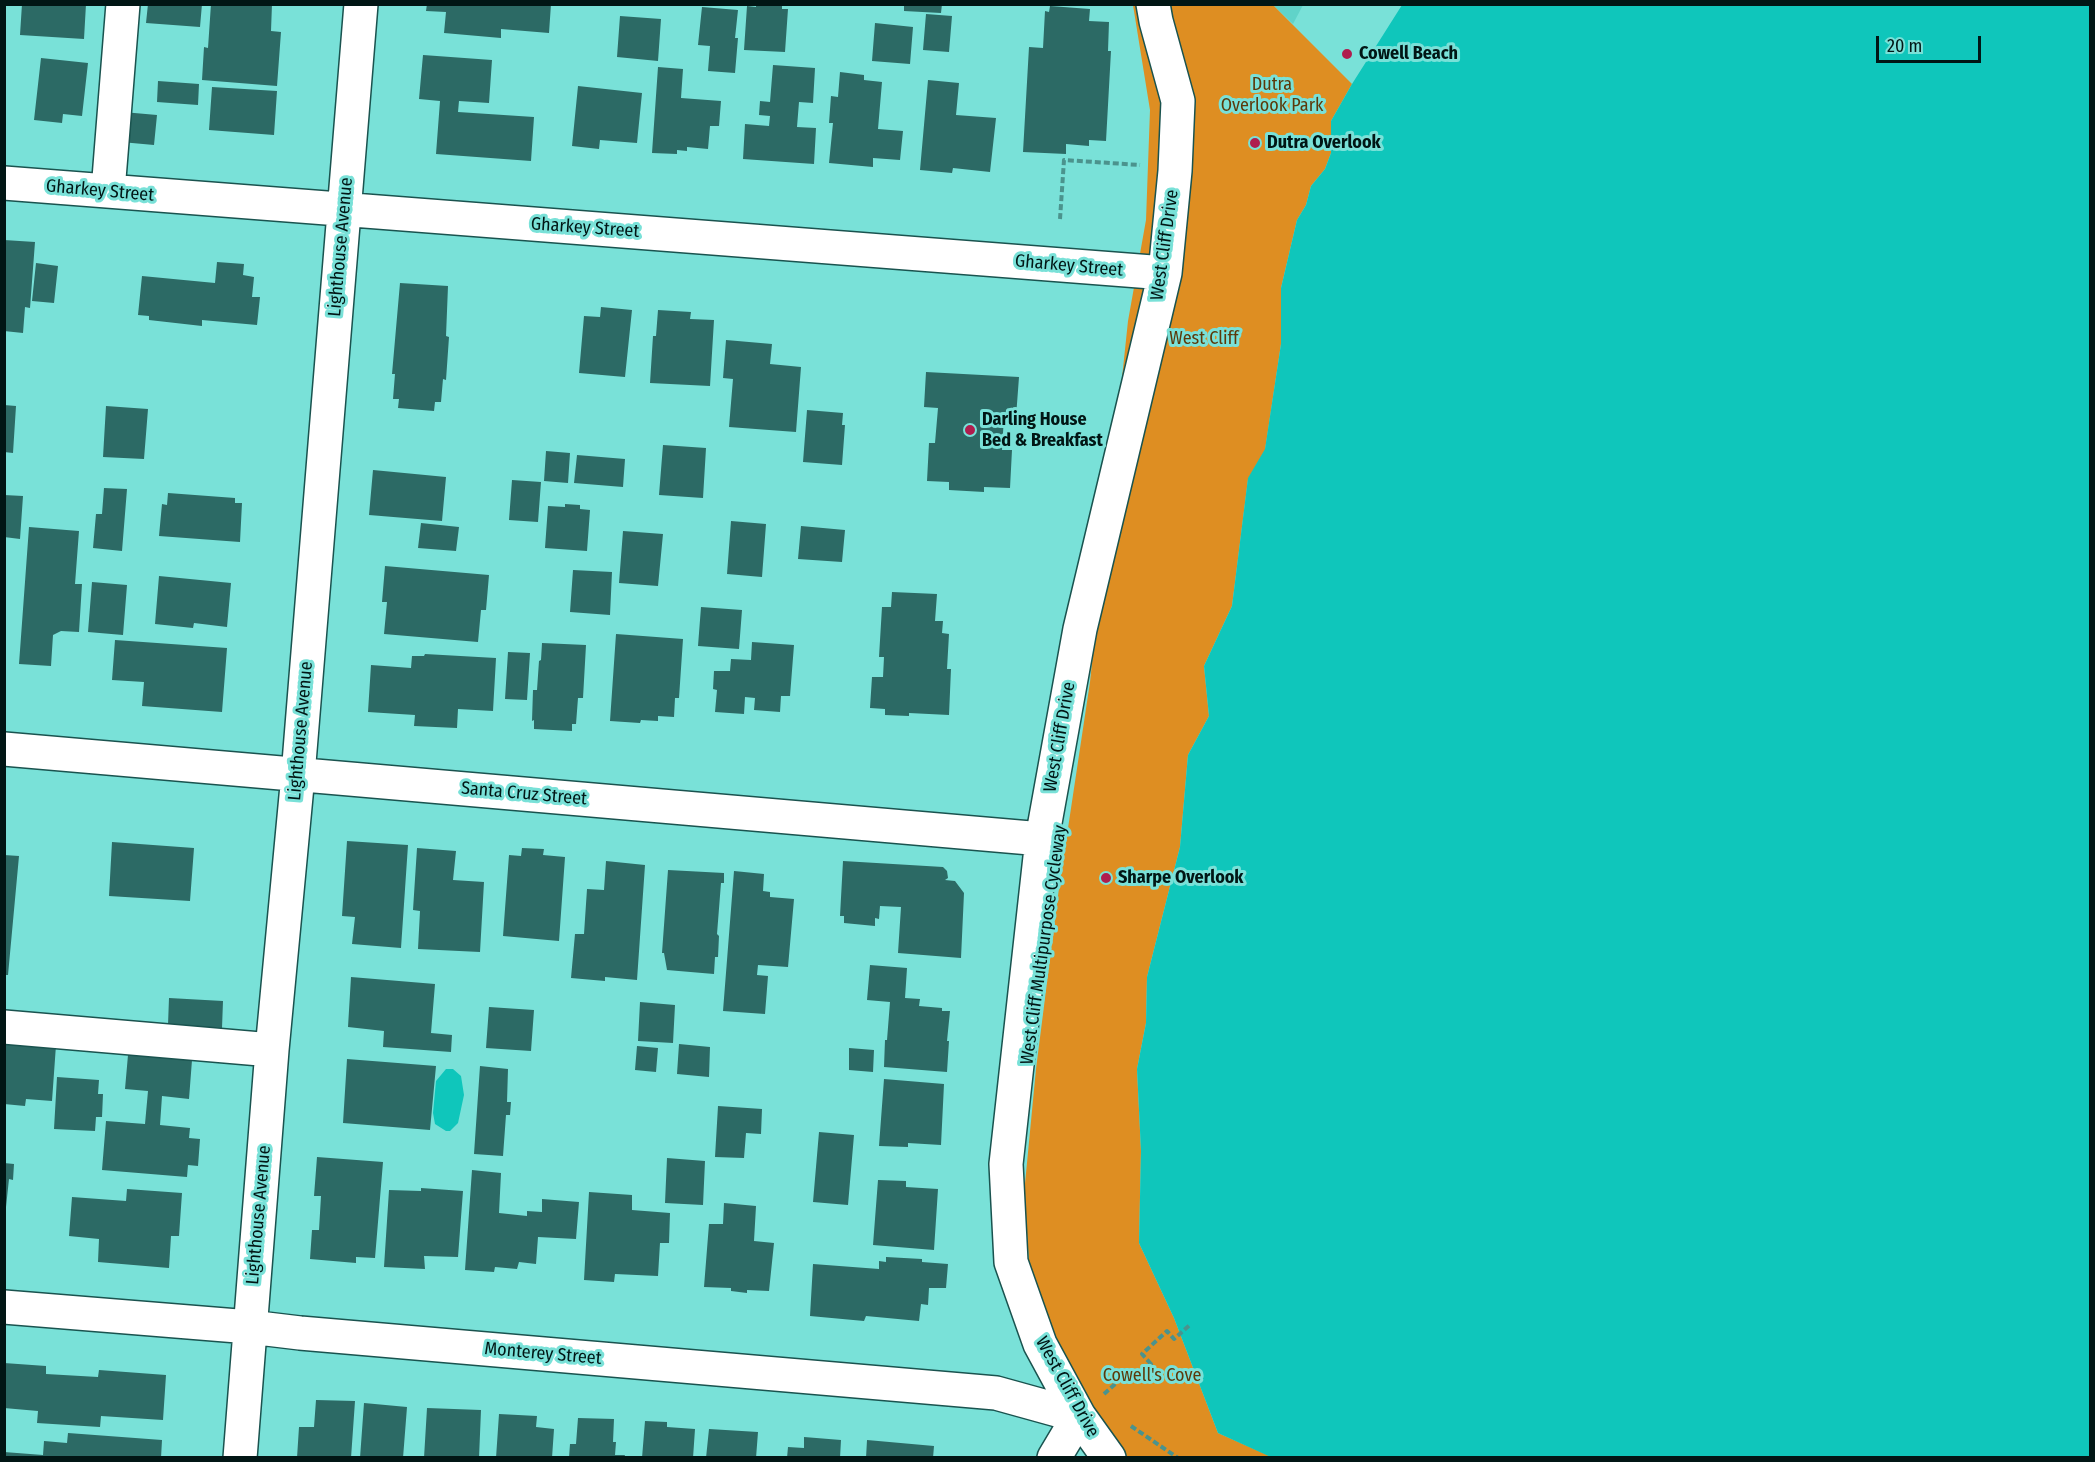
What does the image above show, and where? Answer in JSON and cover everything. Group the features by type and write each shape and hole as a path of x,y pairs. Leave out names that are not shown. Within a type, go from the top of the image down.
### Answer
{"street":[{"path":"108,191 123,4"},
{"name":"Lighthouse Avenue","path":"240,1458 272,1050 298,775 361,4"},
{"name":"West Cliff Drive","path":"1109,1458 1079,1416 1040,1344 1011,1262 1006,1164 1042,840 1080,629 1165,273 1175,171 1178,101 1153,4"},
{"name":"Gharkey Street","path":"4,183 1165,273"},
{"name":"Santa Cruz Street","path":"4,749 1042,840"},
{"path":"4,1028 272,1050"},
{"name":"Monterey Street","path":"4,1307 996,1393 1079,1416"},
{"path":"1054,1458 1079,1416"}],"path":[{"path":"1060,219 1064,160 1150,165"},
{"path":"1079,1416 1124,1376 1130,1382 1151,1364 1142,1354 1167,1331 1174,1339 1191,1324"},
{"path":"1126,1421 1135,1430 1178,1458"}],"shaded area":[{"path":"1273,5 1303,5 1293,24"}],"green space":[{"name":"West Cliff","path":"1133,5 1273,5 1352,84 1331,121 1331,153 1325,169 1311,186 1306,205 1297,220 1281,288 1281,344 1265,450 1248,479 1232,606 1204,666 1209,716 1188,755 1180,847 1147,977 1146,1023 1137,1069 1141,1151 1139,1243 1174,1318 1218,1433 1272,1457 1116,1457 1039,1326 1029,1260 1024,1194 1036,1069 1059,888 1090,682 1128,321 1146,220 1150,110"}],"water":[{"path":"1402,5 2090,5 2090,1457 1273,1458 1218,1433 1174,1318 1139,1243 1141,1151 1137,1069 1146,1023 1147,977 1180,847 1188,755 1209,716 1204,666 1232,606 1248,478 1265,449 1281,344 1281,288 1297,220 1306,205 1311,186 1325,169 1331,153 1331,121"},
{"path":"446,1069 453,1069 461,1076 464,1095 458,1123 450,1131 435,1124 433,1113 436,1081"}],"building":[{"path":"22,4 86,4 84,39 20,35"},
{"path":"148,4 202,4 200,27 146,23"},
{"path":"211,4 272,4 271,31 281,32 277,86 202,80 204,47 208,48"},
{"path":"427,4 551,4 549,33 501,29 501,38 444,33 446,12 426,11"},
{"path":"756,4 782,4 782,9 788,9 785,52 744,50 747,6 756,7"},
{"path":"904,4 942,4 941,13 904,11"},
{"path":"1050,6 1090,9 1089,21 1109,22 1108,51 1111,51 1106,141 1089,140 1089,146 1066,144 1066,154 1023,152 1029,47 1043,48 1045,11 1049,12"},
{"path":"702,7 738,10 735,73 708,71 710,46 698,45"},
{"path":"926,14 952,16 949,52 923,50"},
{"path":"620,16 661,19 658,61 617,57"},
{"path":"875,23 913,27 910,64 872,61"},
{"path":"423,55 492,60 489,103 459,101 458,112 534,117 531,161 436,154 440,101 419,99"},
{"path":"41,58 88,63 82,116 63,114 62,123 34,120"},
{"path":"773,65 815,68 813,103 799,102 797,127 816,128 814,164 743,159 745,124 769,126 770,116 759,115 760,101 770,102"},
{"path":"658,67 683,69 681,98 721,101 719,126 710,126 708,149 687,147 687,151 677,150 677,154 652,153"},
{"path":"840,72 864,75 864,80 882,82 878,129 903,131 900,160 873,158 873,167 829,163 833,123 829,123 831,96 838,97"},
{"path":"928,80 959,83 956,115 996,118 990,172 953,168 952,173 920,170"},
{"path":"158,81 199,84 198,105 157,102"},
{"path":"578,86 642,93 637,143 600,140 599,149 572,146"},
{"path":"212,87 277,91 274,135 209,130"},
{"path":"123,112 157,115 154,145 121,142"},
{"path":"4,240 35,242 30,308 25,307 23,333 4,331"},
{"path":"217,262 244,264 243,275 254,277 252,297 260,297 257,325 202,320 202,326 149,320 149,316 138,315 142,276 215,283"},
{"path":"36,263 58,266 54,303 32,301"},
{"path":"400,283 448,286 446,336 449,337 446,380 443,379 441,402 435,402 434,411 398,408 399,399 393,399 395,374 392,374"},
{"path":"601,307 632,310 625,377 579,373 584,316 600,317"},
{"path":"658,310 691,312 690,319 714,320 710,386 650,383 653,336 656,336"},
{"path":"726,340 772,344 770,364 801,367 796,432 729,427 733,379 723,378"},
{"name":"Darling House Bed & Breakfast","path":"926,372 1019,377 1016,417 1004,416 1002,450 1012,450 1010,488 984,487 984,492 949,490 949,482 927,481 929,443 935,443 938,408 924,407"},
{"path":"4,405 16,406 13,453 4,452"},
{"path":"106,406 148,409 144,459 103,457"},
{"path":"807,410 843,413 842,425 845,425 842,465 803,462"},
{"path":"663,445 706,448 703,498 659,495"},
{"path":"546,451 570,453 568,483 544,481"},
{"path":"577,455 625,459 623,487 574,483"},
{"path":"373,470 446,477 442,521 369,515"},
{"path":"512,480 541,482 538,522 509,520"},
{"path":"104,488 127,489 122,551 93,548 96,514 102,514"},
{"path":"168,493 235,498 235,503 242,503 240,542 159,536 162,504 167,505"},
{"path":"4,495 23,496 20,539 4,537"},
{"path":"565,504 580,505 580,509 590,510 587,551 545,548 548,506 565,507"},
{"path":"731,521 766,524 762,577 727,574"},
{"path":"421,523 459,527 456,551 418,548"},
{"path":"801,526 845,530 842,562 798,559"},
{"path":"29,527 79,531 75,584 82,584 79,632 61,631 53,635 51,666 19,664"},
{"path":"623,531 663,534 658,586 619,583"},
{"path":"385,566 489,575 486,610 481,610 478,642 384,634 387,602 382,602"},
{"path":"573,570 612,572 610,615 570,612"},
{"path":"159,576 231,583 227,627 194,623 193,628 155,624"},
{"path":"92,582 127,585 123,635 88,632"},
{"path":"892,592 937,594 935,621 943,621 942,633 949,634 947,669 951,669 949,715 909,713 909,716 885,715 885,709 870,708 872,677 883,677 884,657 879,657 882,607 891,607"},
{"path":"701,607 742,610 739,649 698,646"},
{"path":"616,634 683,639 679,698 675,698 674,717 658,716 658,721 641,720 640,723 610,721"},
{"path":"115,640 227,648 222,712 142,706 144,682 112,680"},
{"path":"752,642 794,645 790,696 781,696 780,712 754,710 755,698 745,697 744,714 715,712 717,690 713,689 714,671 730,671 731,659 751,660"},
{"path":"542,643 586,645 583,698 578,698 576,724 572,724 572,731 534,729 533,690 537,690"},
{"path":"508,652 530,653 527,700 505,699"},
{"path":"425,654 496,658 493,711 458,709 457,728 414,726 415,715 368,712 371,665 411,668 412,656 424,656"},
{"path":"347,841 408,845 401,948 352,944 355,917 342,916"},
{"path":"112,842 194,848 190,901 109,896"},
{"path":"417,848 456,851 453,880 484,882 480,952 418,949 420,911 413,910"},
{"path":"522,848 544,849 543,855 565,857 559,941 503,936 509,855 521,856"},
{"path":"4,855 19,856 8,975 4,975"},
{"path":"606,861 645,865 637,980 605,977 605,981 571,978 575,934 584,934 587,889 604,890"},
{"path":"843,861 943,867 947,871 948,878 945,880 955,881 964,893 961,958 898,953 901,907 880,906 879,919 875,918 875,926 844,923 844,916 840,916"},
{"path":"668,870 724,873 724,883 721,883 717,934 719,936 718,957 715,957 714,974 667,970 664,953 662,953"},
{"path":"734,871 764,874 763,891 770,892 770,897 794,899 788,967 758,965 757,975 768,976 765,1014 723,1011"},
{"path":"870,965 907,968 905,998 920,999 919,1006 950,1011 947,1072 884,1067 890,1002 867,1000"},
{"path":"351,977 435,984 431,1033 452,1035 451,1052 383,1047 384,1031 348,1027"},
{"path":"169,998 223,1001 222,1028 168,1025"},
{"path":"640,1002 675,1005 673,1043 638,1041"},
{"path":"489,1007 534,1010 531,1051 486,1048"},
{"path":"4,1042 56,1045 52,1101 26,1099 25,1106 4,1104"},
{"path":"679,1044 710,1047 709,1077 677,1074"},
{"path":"637,1046 658,1048 656,1072 635,1070"},
{"path":"849,1048 874,1050 873,1072 849,1070"},
{"path":"128,1055 192,1060 189,1099 162,1096 160,1125 190,1128 189,1138 200,1139 198,1166 188,1165 187,1177 102,1170 106,1121 145,1124 148,1091 125,1089"},
{"path":"347,1059 436,1066 430,1130 343,1123"},
{"path":"480,1066 508,1069 507,1102 511,1102 510,1115 506,1115 503,1156 474,1154"},
{"path":"57,1077 99,1080 98,1094 103,1094 102,1117 96,1117 95,1131 54,1129"},
{"path":"884,1079 944,1084 941,1145 908,1143 908,1147 879,1146"},
{"path":"718,1106 762,1109 761,1134 746,1133 744,1158 715,1157"},
{"path":"819,1132 854,1135 848,1205 813,1202"},
{"path":"317,1157 383,1162 375,1258 356,1257 356,1263 310,1259 312,1230 319,1230 321,1196 314,1196"},
{"path":"667,1158 705,1161 703,1205 665,1203"},
{"path":"4,1163 14,1164 13,1180 9,1179 6,1207 4,1207"},
{"path":"472,1170 501,1173 499,1213 527,1216 527,1211 542,1212 542,1199 579,1202 576,1239 538,1237 536,1264 519,1262 517,1269 495,1267 494,1272 465,1270"},
{"path":"878,1180 906,1181 906,1187 938,1189 934,1250 873,1245"},
{"path":"421,1188 463,1191 458,1257 424,1256 425,1269 384,1267 389,1190 421,1191"},
{"path":"127,1189 182,1193 179,1236 171,1236 169,1268 98,1262 99,1239 69,1236 72,1197 126,1201"},
{"path":"589,1192 632,1195 632,1210 670,1213 669,1243 660,1243 658,1276 615,1274 614,1282 584,1280"},
{"path":"724,1203 756,1206 754,1241 774,1243 769,1291 747,1290 747,1293 731,1291 731,1288 704,1287 709,1224 723,1224"},
{"path":"886,1257 922,1259 922,1262 948,1264 946,1288 929,1288 928,1305 921,1304 919,1321 866,1316 864,1321 810,1316 813,1264 879,1269 879,1261 886,1262"},
{"path":"4,1363 46,1366 46,1374 98,1377 99,1370 166,1375 163,1420 101,1416 100,1427 37,1423 38,1411 4,1408"},
{"path":"316,1400 355,1401 351,1458 297,1458 299,1427 314,1427"},
{"path":"364,1403 407,1407 403,1458 360,1458"},
{"path":"427,1408 481,1410 479,1458 424,1458"},
{"path":"499,1414 537,1416 536,1427 554,1429 552,1458 496,1458"},
{"path":"578,1418 614,1419 615,1455 625,1455 624,1458 569,1458 570,1444 576,1444"},
{"path":"645,1421 667,1422 667,1427 695,1429 693,1458 642,1458"},
{"path":"709,1429 758,1432 756,1458 706,1458"},
{"path":"68,1433 162,1440 161,1458 4,1458 4,1452 43,1455 44,1441 67,1443"},
{"path":"804,1437 841,1440 840,1458 787,1458 788,1447 804,1448"},
{"path":"867,1440 934,1446 933,1458 866,1458"}],"place":[{"name":"Cowell Beach","path":"1347,54"},
{"name":"Dutra Overlook","path":"1255,143"},
{"name":"Darling House Bed & Breakfast","path":"970,430"},
{"name":"Sharpe Overlook","path":"1106,878"}],"park label":[{"name":"Dutra Overlook Park","path":"1272,95"},
{"name":"Cowell's Cove","path":"1152,1376"}]}
